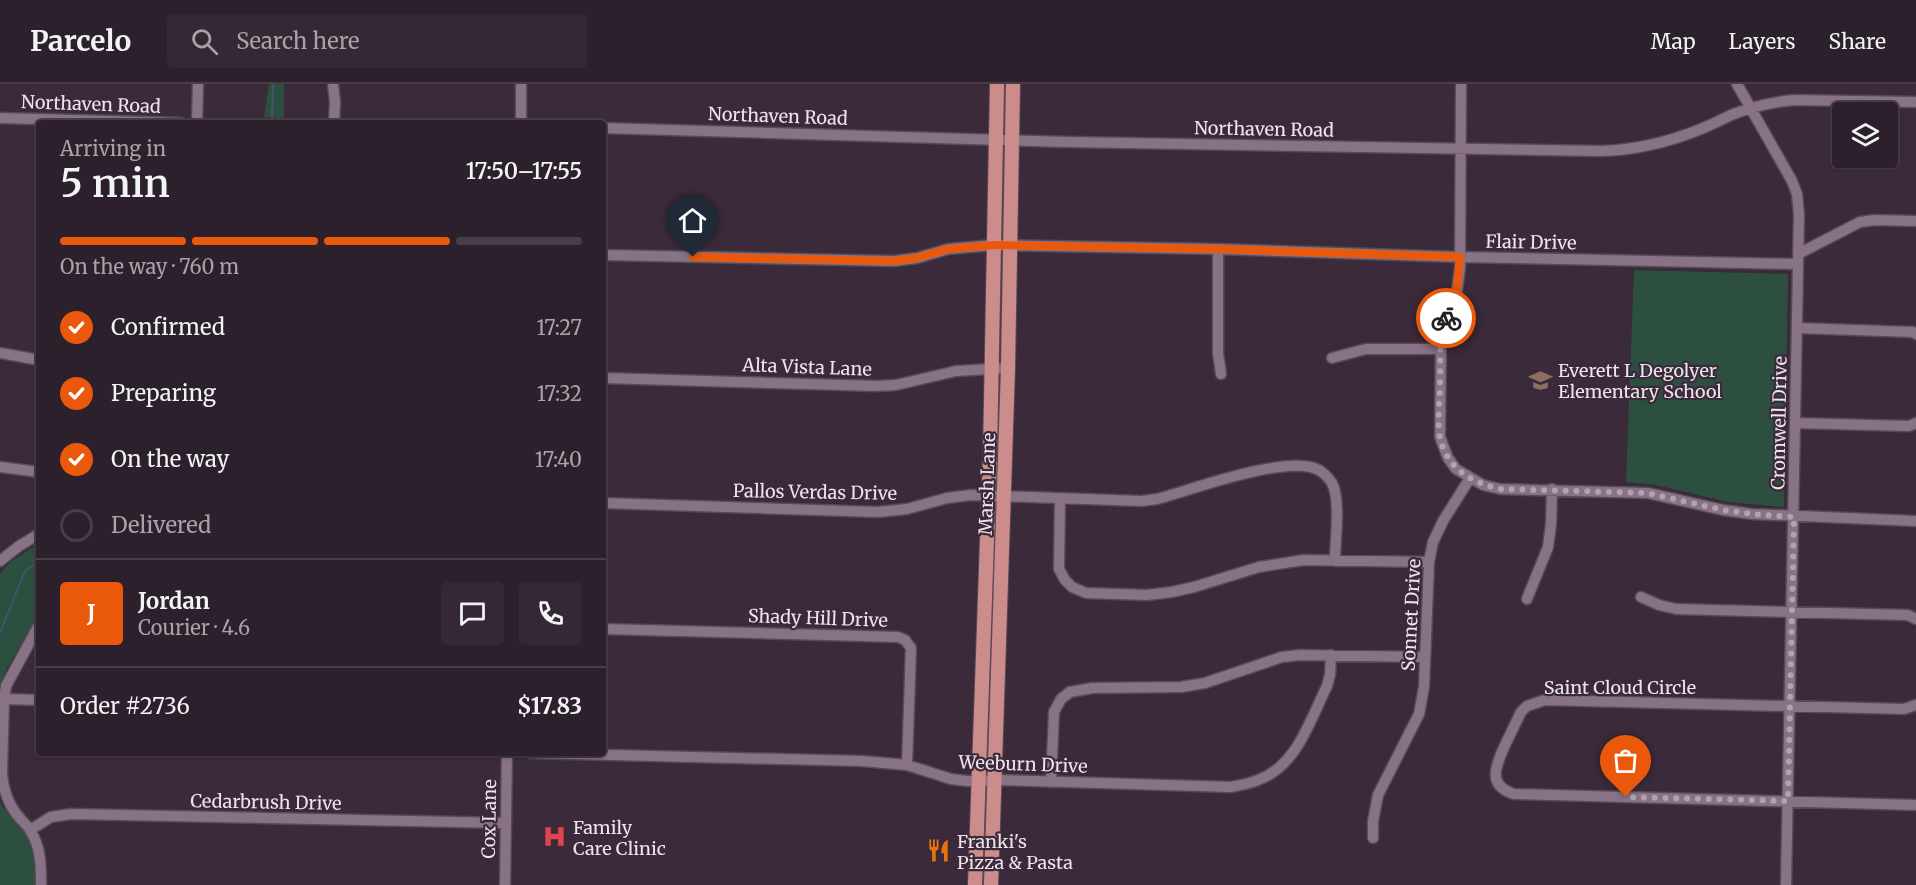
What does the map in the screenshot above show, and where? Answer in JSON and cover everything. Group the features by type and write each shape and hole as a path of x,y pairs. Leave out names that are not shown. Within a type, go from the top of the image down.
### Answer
{"main road":[{"name":"Marsh Lane","path":"975,885 989,496 997,84"},
{"name":"Marsh Lane","path":"991,885 1008,368 1013,84"}],"street":[{"path":"197,120 198,84"},
{"path":"333,84 334,120"},
{"path":"521,84 521,120"},
{"path":"1461,84 1460,274 1456,298 1441,335 1440,350 1440,437 1448,458 1456,469 1483,485 1500,489 1647,493 1752,514 1916,520"},
{"name":"Cromwell Drive","path":"1737,84 1792,181 1797,194 1799,215 1786,885"},
{"name":"Northaven Road","path":"606,128 996,140 1620,150 1676,139 1752,108 1777,101 1916,102"},
{"name":"Northaven Road","path":"0,118 72,120"},
{"path":"1798,259 1860,222 1916,221"},
{"name":"Flair Drive","path":"606,255 894,261 916,258 948,249 994,245 1460,257 1798,259"},
{"path":"1218,249 1218,353 1221,374"},
{"path":"1797,328 1916,334"},
{"path":"1332,358 1366,349 1440,350"},
{"path":"0,353 36,359"},
{"name":"Alta Vista Lane","path":"606,378 877,386 906,383 956,371 1008,368"},
{"path":"1795,423 1909,426 1916,423"},
{"name":"Pallos Verdas Drive","path":"606,503 890,512 946,498 971,495 1141,501 1157,500 1254,471 1294,466 1315,468 1332,484 1336,498 1335,561"},
{"path":"0,467 36,472"},
{"name":"Sonnet Drive","path":"1373,838 1373,821 1378,795 1419,714 1424,687 1429,562 1433,542 1443,521 1470,478"},
{"path":"1527,599 1548,547 1552,489"},
{"path":"1060,499 1059,570 1072,587 1086,593 1147,595 1172,592 1259,567 1304,560 1429,562"},
{"path":"0,561 36,536"},
{"path":"1641,597 1676,609 1908,615 1916,619"},
{"name":"Shady Hill Drive","path":"606,629 886,636 905,639 911,648 907,765"},
{"path":"36,630 10,675 3,699 3,784 12,807 30,830 38,845 41,858 41,885"},
{"path":"1051,782 1054,712 1061,699 1070,692 1092,688 1181,687 1205,683 1282,657 1331,655 1425,657"},
{"name":"Weeburn Drive","path":"606,755 862,761 907,765 951,779 979,782 1231,787 1258,780 1290,759 1327,686 1331,655"},
{"path":"3,699 36,700"},
{"name":"Saint Cloud Circle","path":"1916,705 1904,709 1545,700 1527,706 1521,712 1495,768 1498,784 1505,791 1514,794 1916,805"},
{"name":"Cox Lane","path":"505,885 507,756"},
{"name":"Cedarbrush Drive","path":"30,830 51,817 71,814 505,824"}],"green space":[{"path":"269,84 284,84 284,118 264,117"},
{"path":"1634,270 1788,274 1784,507 1728,502 1656,485 1626,482"},
{"path":"36,546 36,621 7,668 0,687 0,574 10,562"},
{"path":"0,800 2,806 28,836 37,857 36,885 0,885"}],"waterway":[{"path":"272,120 273,84"},
{"path":"0,633 25,571 36,563"}],"way so far":[{"path":"1446,318 1441,335 1440,437 1448,458 1456,469 1470,478 1483,485 1500,489 1647,493 1723,510 1794,517 1788,801 1626,797"}],"place":[{"name":"Everett L Degolyer Elementary School","path":"1540,380"},
{"name":"Family Care Clinic","path":"555,837"},
{"name":"Franki's Pizza & Pasta","path":"939,851"}],"route":[{"path":"693,257 894,261 916,258 948,249 994,245 1460,257 1456,298 1446,318"}]}
